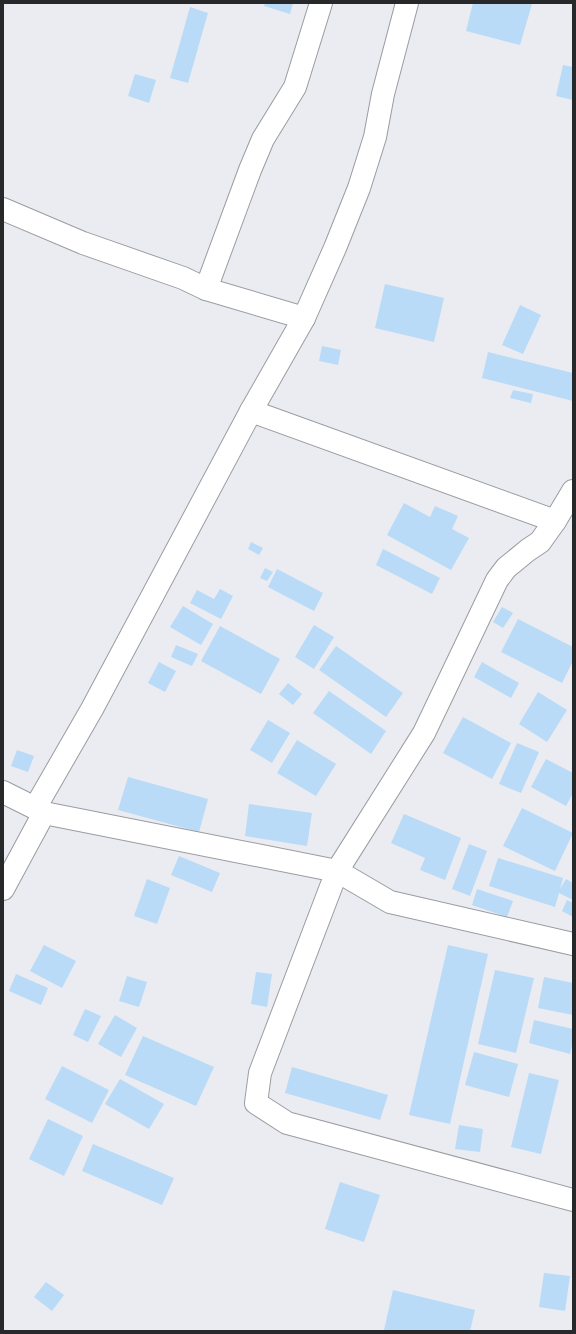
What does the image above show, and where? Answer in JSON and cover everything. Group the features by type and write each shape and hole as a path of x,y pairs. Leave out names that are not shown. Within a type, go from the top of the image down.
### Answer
{"street":[{"path":"206,289 263,139 295,87 321,3"},
{"path":"3,889 40,810 96,702 252,411 304,318 335,248 359,188 375,137 383,94 407,3"},
{"path":"3,209 83,243 183,278 206,289 304,318"},
{"path":"252,411 555,521"},
{"path":"573,491 540,542 506,568 496,580 424,733 337,871 260,1073 256,1103 287,1123 573,1200"},
{"path":"3,792 40,810 337,871 390,902 568,939"}],"building":[{"path":"265,3 293,3 290,14 264,6"},
{"path":"473,3 532,4 520,45 466,31"},
{"path":"190,7 208,13 188,83 170,78"},
{"path":"563,65 573,67 573,100 556,96"},
{"path":"135,74 156,80 149,103 128,96"},
{"path":"385,284 444,298 434,342 375,328"},
{"path":"520,305 541,315 523,354 502,345"},
{"path":"322,346 341,350 338,365 319,361"},
{"path":"488,352 573,373 573,401 482,378"},
{"path":"513,390 533,394 531,403 510,398"},
{"path":"404,503 430,517 435,506 458,516 452,529 469,538 451,570 387,535"},
{"path":"251,542 263,548 259,555 248,549"},
{"path":"383,549 440,578 432,594 376,565"},
{"path":"265,568 273,572 267,581 260,578"},
{"path":"277,569 323,593 314,611 268,587"},
{"path":"220,589 233,596 221,619 190,603 197,590 214,599"},
{"path":"183,606 213,624 201,645 170,627"},
{"path":"502,607 513,613 503,628 493,622"},
{"path":"518,619 573,647 573,661 562,683 501,652"},
{"path":"314,625 334,637 314,669 295,657"},
{"path":"220,626 280,659 261,694 201,661"},
{"path":"176,645 198,654 192,666 171,657"},
{"path":"336,646 403,693 386,717 319,670"},
{"path":"159,662 176,671 165,692 148,683"},
{"path":"482,662 519,683 511,698 474,677"},
{"path":"288,683 302,694 293,705 279,694"},
{"path":"329,691 386,731 371,754 313,713"},
{"path":"538,692 567,710 547,742 519,724"},
{"path":"463,717 511,743 492,779 443,753"},
{"path":"268,720 290,733 272,763 250,750"},
{"path":"297,740 336,764 316,796 277,773"},
{"path":"517,743 539,752 521,793 499,784"},
{"path":"17,750 34,756 28,772 11,766"},
{"path":"546,759 573,773 573,793 566,806 531,787"},
{"path":"128,777 208,799 199,832 118,810"},
{"path":"249,804 312,813 307,846 245,836"},
{"path":"522,808 573,833 555,871 503,846"},
{"path":"404,814 461,838 445,880 420,870 425,858 391,843"},
{"path":"469,844 487,851 470,896 452,889"},
{"path":"179,856 220,873 212,892 171,875"},
{"path":"498,858 563,878 560,889 566,879 573,883 573,900 559,893 555,907 489,886"},
{"path":"147,879 170,888 157,924 134,916"},
{"path":"477,889 513,901 507,917 472,905"},
{"path":"567,900 573,903 573,917 562,911"},
{"path":"44,945 76,961 62,988 30,971"},
{"path":"448,945 488,954 450,1124 409,1115"},
{"path":"495,970 534,978 516,1053 478,1044"},
{"path":"256,972 272,974 267,1007 251,1004"},
{"path":"16,974 48,988 41,1005 9,991"},
{"path":"127,976 147,982 139,1007 119,1001"},
{"path":"544,977 573,983 573,1015 538,1008"},
{"path":"85,1009 101,1016 88,1042 73,1035"},
{"path":"115,1015 137,1028 121,1057 98,1044"},
{"path":"534,1020 573,1029 573,1042 570,1054 529,1043"},
{"path":"143,1036 214,1067 196,1106 125,1075"},
{"path":"474,1052 518,1064 509,1097 465,1085"},
{"path":"62,1066 109,1090 92,1123 45,1099"},
{"path":"292,1067 388,1095 380,1120 285,1093"},
{"path":"529,1073 559,1080 541,1154 511,1147"},
{"path":"120,1079 164,1104 149,1129 105,1104"},
{"path":"48,1119 83,1136 64,1176 29,1159"},
{"path":"459,1125 483,1129 480,1152 455,1149"},
{"path":"93,1144 174,1178 162,1205 82,1171"},
{"path":"340,1182 380,1195 364,1242 325,1229"},
{"path":"544,1273 570,1276 565,1311 539,1307"},
{"path":"46,1282 64,1295 52,1311 34,1297"},
{"path":"393,1290 475,1310 470,1331 384,1330"}]}
